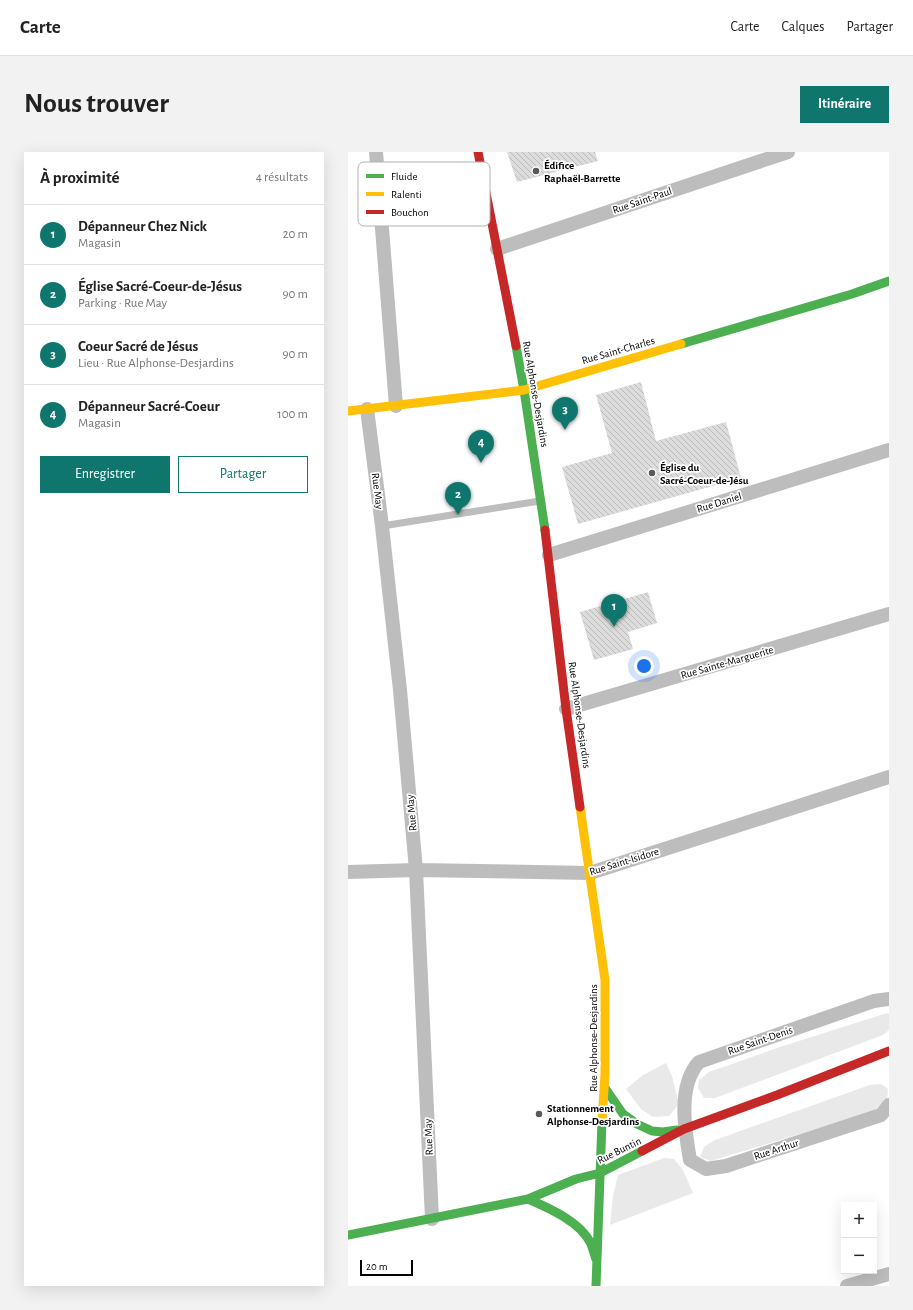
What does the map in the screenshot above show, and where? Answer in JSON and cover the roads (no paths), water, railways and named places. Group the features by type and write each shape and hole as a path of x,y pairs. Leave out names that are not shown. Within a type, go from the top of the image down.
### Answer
{"street":[{"path":"376,152 377,162"},
{"name":"Rue Alphonse-Desjardins","path":"478,152 480,162"},
{"name":"Rue Saint-Paul","path":"497,249 788,152"},
{"name":"Rue Alphonse-Desjardins","path":"490,213 524,390 541,501 549,555 566,709 605,980 605,1088 601,1139 596,1286"},
{"path":"382,226 396,406"},
{"name":"Rue Saint-Charles","path":"348,411 524,390 852,294 889,281"},
{"name":"Rue May","path":"367,409 382,526 400,690 416,870 432,1219"},
{"name":"Rue Daniel","path":"549,555 889,450"},
{"name":"Rue Sainte-Marguerite","path":"566,709 889,614"},
{"name":"Rue Saint-Isidore","path":"348,872 416,870 590,873 889,777"},
{"name":"Rue Saint-Denis","path":"684,1129 685,1099 692,1069 699,1062 874,1001 889,999"},
{"name":"Rue Buntin","path":"348,1235 432,1219 528,1198 576,1179 600,1173 684,1129 777,1095 889,1051"},
{"path":"605,1088 624,1114 642,1126 652,1131 663,1132 684,1129"},
{"name":"Rue Arthur","path":"684,1129 690,1160 706,1169 726,1166 881,1115 889,1105"},
{"path":"528,1198 549,1208 580,1229 591,1243 597,1264"},
{"path":"846,1286 889,1274"}],"lane":[{"path":"382,526 541,501"}],"place":[{"name":"Édifice Raphaël-Barrette","path":"536,171"},
{"name":"Coeur Sacré de Jésus","path":"565,430"},
{"name":"Dépanneur Sacré-Coeur","path":"481,463"},
{"name":"Église du Sacré-Coeur-de-Jésu","path":"652,473"},
{"name":"Église Sacré-Coeur-de-Jésus","path":"458,515"},
{"name":"Dépanneur Chez Nick","path":"614,627"},
{"name":"Stationnement Alphonse-Desjardins","path":"539,1114"}]}
